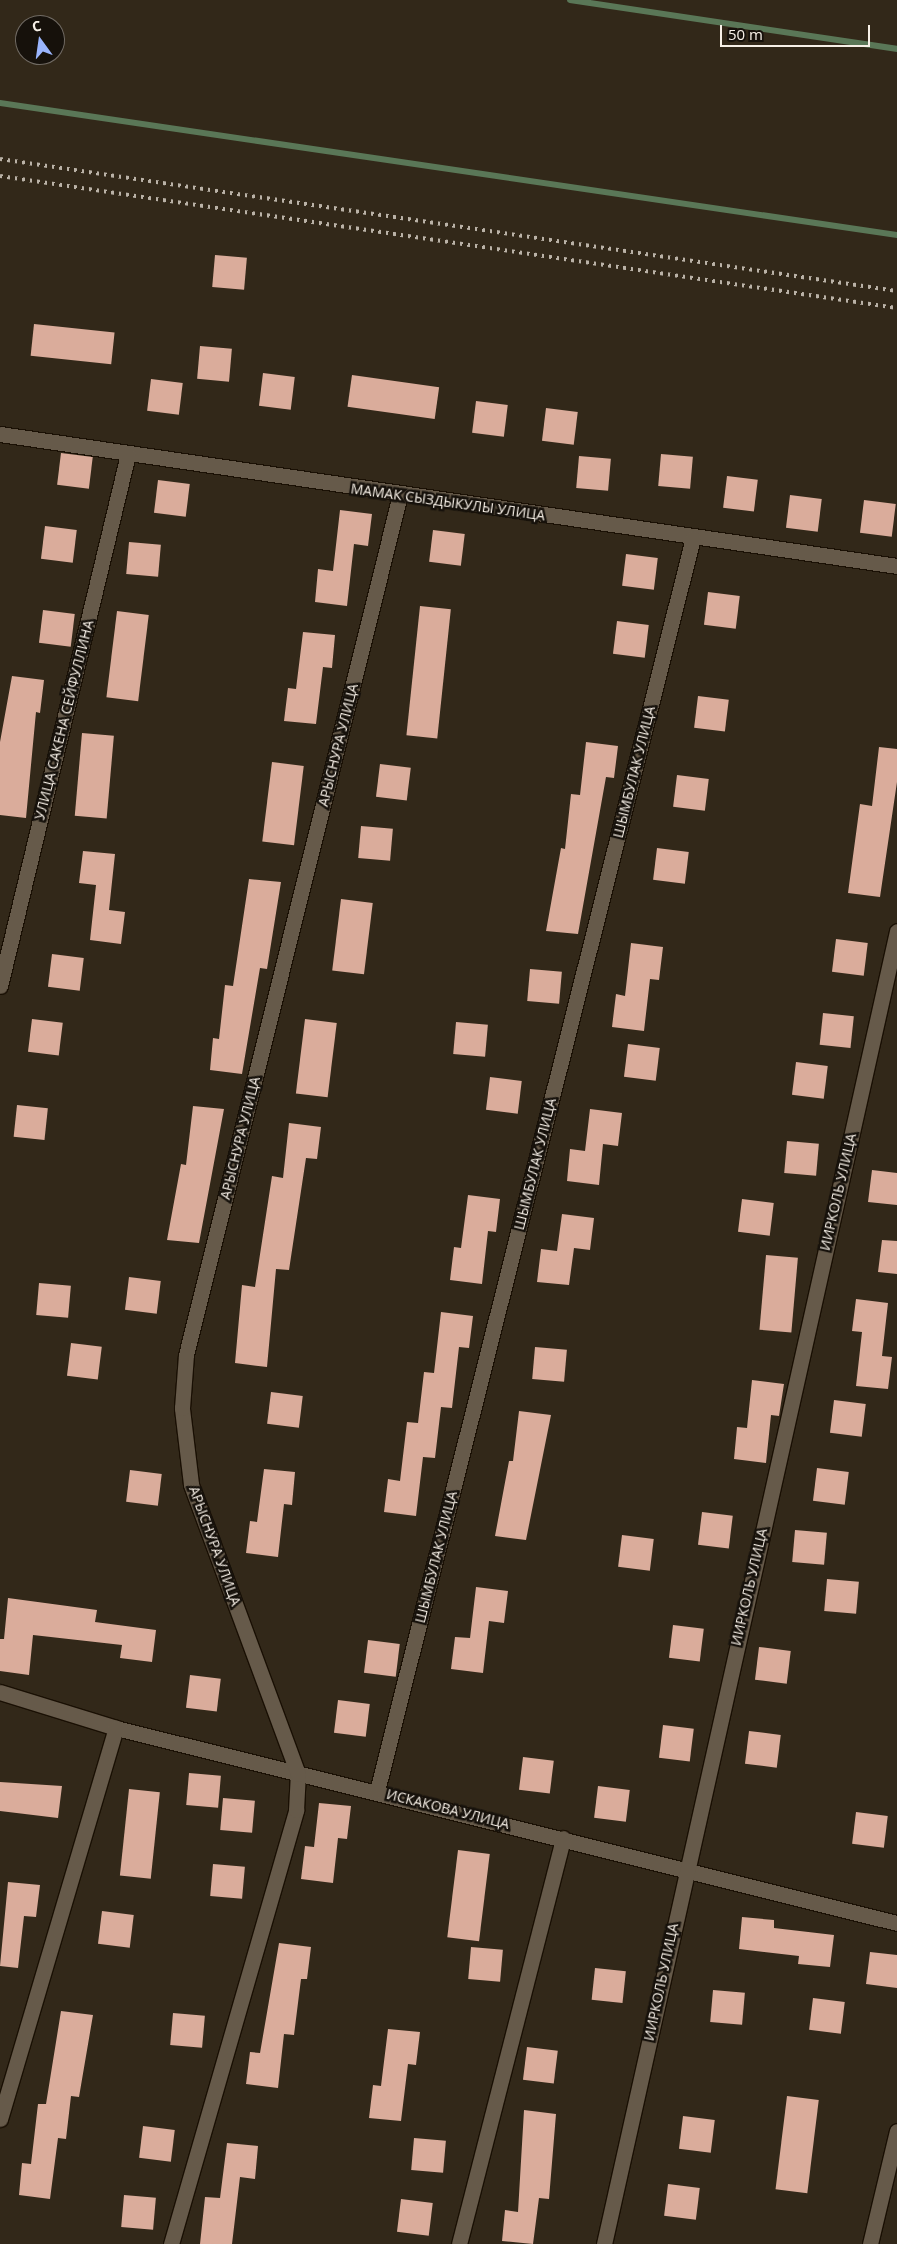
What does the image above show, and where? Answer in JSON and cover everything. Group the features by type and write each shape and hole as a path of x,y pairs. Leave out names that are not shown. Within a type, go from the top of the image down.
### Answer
{"street":[{"name":"МАМАК СЫЗДЫКУЛЫ УЛИЦА","path":"0,434 400,495 897,566"},
{"name":"УЛИЦА САКЕНА СЕЙФУЛЛИНА","path":"0,986 128,454"},
{"name":"АРЫСНУРА УЛИЦА","path":"298,1774 191,1484 182,1408 186,1355 400,495"},
{"name":"ШЫМБУЛАК УЛИЦА","path":"377,1791 693,538"},
{"name":"ИИРКОЛЬ УЛИЦА","path":"604,2244 686,1869 897,931"},
{"name":"ИСКАКОВА УЛИЦА","path":"0,1692 116,1728 298,1774 377,1791 897,1923"},
{"path":"0,2118 116,1728"},
{"path":"171,2244 296,1810 298,1774"},
{"path":"459,2244 563,1838"},
{"path":"870,2244 897,2131"}],"building":[{"path":"215,255 247,258 244,290 212,287"},
{"path":"34,324 115,332 111,364 31,356"},
{"path":"200,346 232,349 229,382 197,379"},
{"path":"263,373 295,377 291,410 259,406"},
{"path":"352,375 439,387 435,419 348,407"},
{"path":"151,379 183,383 179,415 147,411"},
{"path":"476,401 508,405 504,437 472,433"},
{"path":"546,408 578,412 574,445 542,441"},
{"path":"61,453 93,457 89,489 57,485"},
{"path":"661,454 693,457 690,489 658,486"},
{"path":"579,456 611,459 608,491 576,488"},
{"path":"727,476 758,480 754,512 723,508"},
{"path":"158,480 190,484 186,517 154,513"},
{"path":"790,495 822,499 818,532 786,528"},
{"path":"864,500 896,504 892,537 860,533"},
{"path":"340,510 372,514 368,546 354,544 347,606 315,602 318,569 333,571"},
{"path":"45,526 77,530 73,563 41,559"},
{"path":"433,530 465,534 461,566 429,562"},
{"path":"129,542 161,545 158,577 126,574"},
{"path":"626,554 658,558 654,590 622,586"},
{"path":"708,592 740,596 736,629 704,625"},
{"path":"420,606 451,609 437,739 406,735"},
{"path":"43,610 75,614 71,647 39,643"},
{"path":"117,611 149,615 138,701 106,697"},
{"path":"617,621 649,625 645,658 613,654"},
{"path":"303,632 335,635 332,668 323,667 316,724 284,721 288,688 296,689"},
{"path":"12,676 44,680 40,713 36,712 26,818 0,815 0,742"},
{"path":"698,696 729,700 725,732 694,728"},
{"path":"82,733 114,736 107,818 75,816"},
{"path":"586,742 618,746 614,778 606,777 578,934 546,931 561,848 565,849 571,794 580,795"},
{"path":"879,747 897,749 897,782 880,897 848,893 860,804 872,806"},
{"path":"272,762 304,766 294,845 262,841"},
{"path":"380,764 411,768 407,801 376,797"},
{"path":"677,775 709,779 705,811 673,807"},
{"path":"361,826 393,829 390,861 358,858"},
{"path":"657,848 689,852 685,884 653,880"},
{"path":"83,851 115,854 109,910 125,912 121,944 90,940 96,885 79,883"},
{"path":"249,879 281,882 267,969 260,968 242,1074 210,1070 213,1038 219,1039 225,985 233,986"},
{"path":"341,899 373,903 364,974 332,970"},
{"path":"836,939 868,943 864,976 832,972"},
{"path":"631,943 663,947 659,980 650,979 644,1031 612,1027 616,994 625,996"},
{"path":"52,954 84,958 80,991 48,987"},
{"path":"530,969 562,972 559,1004 527,1001"},
{"path":"823,1013 854,1016 850,1048 820,1045"},
{"path":"32,1019 63,1023 59,1056 28,1052"},
{"path":"305,1019 337,1023 328,1097 296,1093"},
{"path":"456,1022 488,1025 485,1057 453,1054"},
{"path":"628,1044 660,1048 656,1081 624,1077"},
{"path":"796,1062 828,1066 824,1099 792,1095"},
{"path":"490,1077 522,1081 518,1114 486,1110"},
{"path":"17,1105 48,1108 44,1140 14,1137"},
{"path":"193,1106 224,1109 199,1243 167,1240 181,1164 186,1165"},
{"path":"590,1109 622,1113 618,1146 603,1144 599,1185 567,1181 570,1149 585,1151"},
{"path":"289,1123 321,1127 317,1159 306,1158 289,1270 276,1269 267,1367 235,1363 242,1285 255,1287 272,1176 283,1178"},
{"path":"787,1141 819,1144 816,1176 784,1173"},
{"path":"872,1170 897,1173 897,1205 868,1202"},
{"path":"468,1195 500,1199 496,1232 488,1231 482,1284 450,1280 454,1247 461,1248"},
{"path":"742,1199 774,1203 770,1236 738,1232"},
{"path":"562,1214 594,1218 590,1250 574,1248 569,1285 537,1282 541,1249 557,1251"},
{"path":"882,1240 897,1241 897,1274 878,1272"},
{"path":"766,1255 798,1258 791,1333 759,1330"},
{"path":"129,1277 161,1281 157,1314 125,1310"},
{"path":"39,1283 71,1286 68,1318 36,1315"},
{"path":"856,1299 888,1303 882,1356 892,1357 888,1389 856,1386 862,1332 852,1331"},
{"path":"441,1312 473,1316 469,1348 459,1347 452,1408 441,1407 435,1458 423,1457 416,1516 384,1512 388,1479 400,1481 407,1422 418,1423 424,1372 434,1373"},
{"path":"71,1343 102,1347 98,1380 67,1376"},
{"path":"535,1347 567,1350 564,1382 532,1379"},
{"path":"752,1380 784,1384 779,1416 771,1415 766,1463 734,1459 737,1427 747,1428"},
{"path":"271,1392 303,1396 299,1428 267,1424"},
{"path":"834,1400 866,1404 862,1437 830,1433"},
{"path":"519,1411 551,1415 526,1540 495,1536 509,1461 513,1461"},
{"path":"817,1468 849,1472 845,1505 813,1501"},
{"path":"264,1469 295,1472 292,1505 284,1504 278,1557 246,1553 250,1521 257,1522"},
{"path":"130,1470 162,1474 158,1506 126,1502"},
{"path":"702,1512 733,1516 729,1549 698,1545"},
{"path":"795,1530 827,1533 824,1565 792,1562"},
{"path":"622,1535 654,1539 650,1571 618,1567"},
{"path":"827,1579 859,1582 856,1614 824,1611"},
{"path":"476,1587 508,1591 504,1623 489,1621 483,1673 451,1669 455,1637 470,1638"},
{"path":"8,1598 97,1610 95,1622 156,1630 152,1662 120,1658 122,1645 33,1635 29,1675 0,1671 0,1639 4,1639"},
{"path":"673,1625 704,1629 700,1662 669,1658"},
{"path":"368,1640 400,1644 396,1677 364,1673"},
{"path":"759,1647 791,1651 787,1684 755,1680"},
{"path":"190,1675 221,1679 217,1712 186,1708"},
{"path":"338,1700 370,1704 366,1737 334,1733"},
{"path":"663,1725 694,1729 690,1762 659,1758"},
{"path":"749,1731 781,1735 777,1768 745,1764"},
{"path":"523,1757 554,1761 550,1794 519,1790"},
{"path":"189,1773 221,1776 218,1808 186,1805"},
{"path":"0,1782 62,1786 58,1818 0,1811"},
{"path":"598,1786 630,1790 626,1822 594,1818"},
{"path":"129,1789 160,1792 151,1879 120,1876"},
{"path":"223,1798 255,1801 252,1833 220,1830"},
{"path":"319,1803 351,1806 347,1839 338,1838 333,1883 301,1879 305,1846 314,1847"},
{"path":"856,1812 888,1816 884,1848 852,1844"},
{"path":"458,1850 490,1854 479,1941 447,1937"},
{"path":"213,1864 245,1867 242,1899 210,1896"},
{"path":"8,1882 40,1885 36,1917 24,1916 18,1968 0,1966"},
{"path":"102,1911 134,1915 130,1948 98,1944"},
{"path":"742,1917 774,1920 774,1928 834,1935 830,1967 798,1964 799,1956 739,1949"},
{"path":"279,1943 311,1947 307,1979 301,1979 294,2035 284,2034 278,2088 246,2084 250,2052 260,2053"},
{"path":"471,1947 503,1950 500,1982 468,1979"},
{"path":"870,1952 897,1955 897,1988 866,1984"},
{"path":"595,1968 626,1971 622,2003 592,2000"},
{"path":"713,1990 745,1993 742,2025 710,2022"},
{"path":"813,1998 845,2002 841,2034 809,2030"},
{"path":"61,2011 93,2015 79,2097 71,2096 66,2139 58,2138 50,2199 19,2195 22,2163 31,2164 38,2104 46,2104"},
{"path":"173,2013 205,2016 202,2048 170,2045"},
{"path":"388,2029 420,2032 416,2065 408,2064 401,2121 369,2118 373,2085 381,2086"},
{"path":"527,2047 558,2051 554,2084 523,2080"},
{"path":"787,2096 819,2100 807,2193 776,2189"},
{"path":"524,2110 556,2114 549,2199 539,2198 533,2244 502,2241 505,2210 518,2212"},
{"path":"683,2116 715,2120 711,2153 679,2149"},
{"path":"143,2126 175,2130 171,2162 139,2158"},
{"path":"414,2138 446,2141 443,2173 411,2170"},
{"path":"227,2143 258,2146 255,2179 240,2177 232,2244 200,2244 205,2197 220,2198"},
{"path":"668,2184 700,2188 696,2220 664,2216"},
{"path":"124,2195 156,2198 153,2230 121,2227"},
{"path":"401,2199 433,2203 429,2236 397,2232"}],"waterway":[{"path":"570,0 897,49"},
{"path":"0,103 897,235"}],"railway":[{"path":"0,159 897,291"},
{"path":"0,176 897,308"}]}
